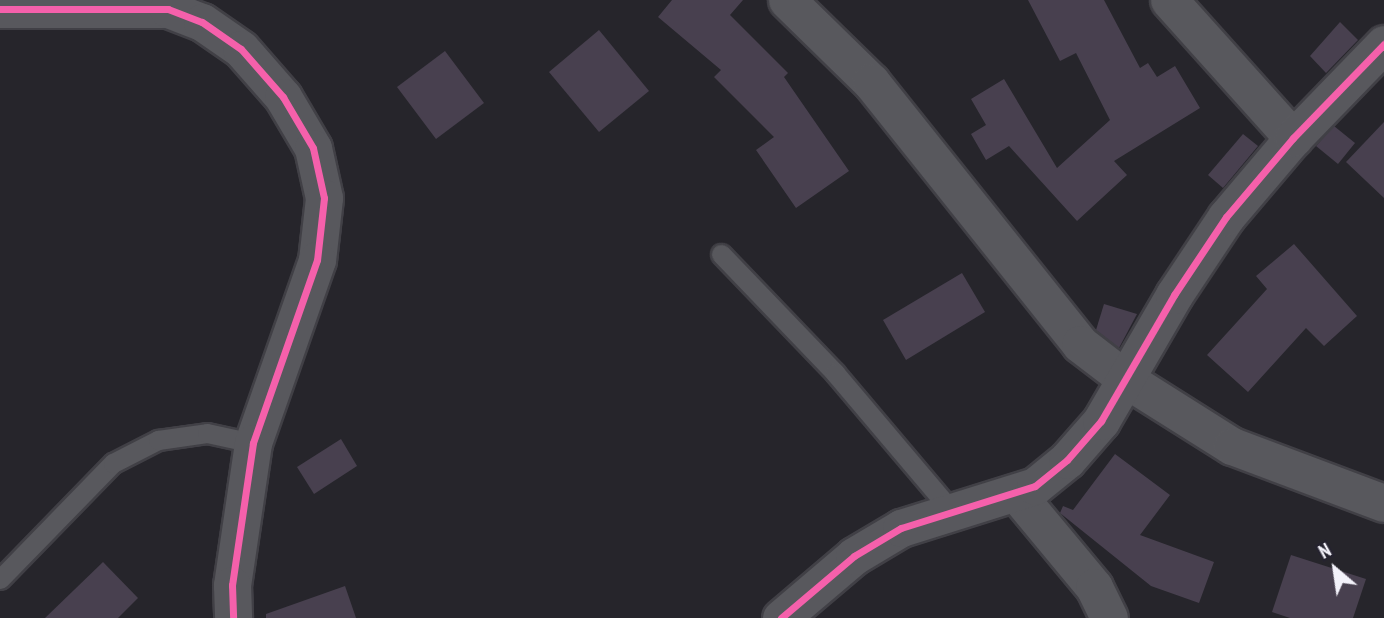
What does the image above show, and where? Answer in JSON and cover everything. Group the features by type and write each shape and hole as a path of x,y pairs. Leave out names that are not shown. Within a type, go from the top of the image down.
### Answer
{"street":[{"path":"788,0 871,82 1080,344 1127,380 1232,446 1384,503"},
{"path":"1169,0 1293,138"},
{"path":"0,9 168,9 202,22 241,49 283,97 313,148 324,198 317,260 253,443 232,585 233,618"},
{"path":"781,618 854,556 901,528 950,509 1035,486 1067,460 1101,421 1174,295 1226,217 1293,138 1384,44"},
{"path":"1016,493 1094,587 1109,618"}],"lane":[{"path":"721,254 835,373 950,509"},
{"path":"0,579 113,463 158,440 195,435 253,443"}],"building":[{"path":"672,0 743,0 730,15 788,73 784,77 849,171 796,208 756,150 774,137 714,77 721,70 658,17"},
{"path":"1028,0 1104,0 1140,68 1148,63 1157,77 1175,66 1200,108 1114,161 1127,175 1077,221 1009,146 986,160 971,134 986,125 971,99 1004,79 1057,168 1110,120 1076,53 1060,61"},
{"path":"1340,22 1358,40 1326,73 1310,56"},
{"path":"599,30 649,91 599,132 549,72"},
{"path":"445,51 484,103 436,139 397,87"},
{"path":"1384,122 1384,198 1346,162"},
{"path":"1334,126 1355,143 1338,164 1316,146"},
{"path":"1243,134 1258,146 1223,188 1208,175"},
{"path":"1294,244 1357,316 1324,346 1306,328 1248,392 1207,355 1267,289 1256,276"},
{"path":"962,273 985,312 906,360 883,320"},
{"path":"1104,304 1137,314 1119,348 1096,330"},
{"path":"341,439 357,466 314,494 297,467"},
{"path":"1115,454 1170,495 1140,535 1214,562 1199,603 1151,586 1060,513 1063,506 1073,510"},
{"path":"1291,555 1366,579 1353,618 1290,618 1272,612"},
{"path":"103,562 138,598 118,618 45,618"},
{"path":"345,586 356,618 266,618 266,614"}],"cycle path":[{"path":"0,9 168,9 202,22 241,49 283,97 313,148 324,198 317,260 253,443 232,585 233,618"},
{"path":"781,618 854,556 901,528 1035,486 1067,460 1101,421 1174,295 1226,217 1293,138 1384,44"}]}
